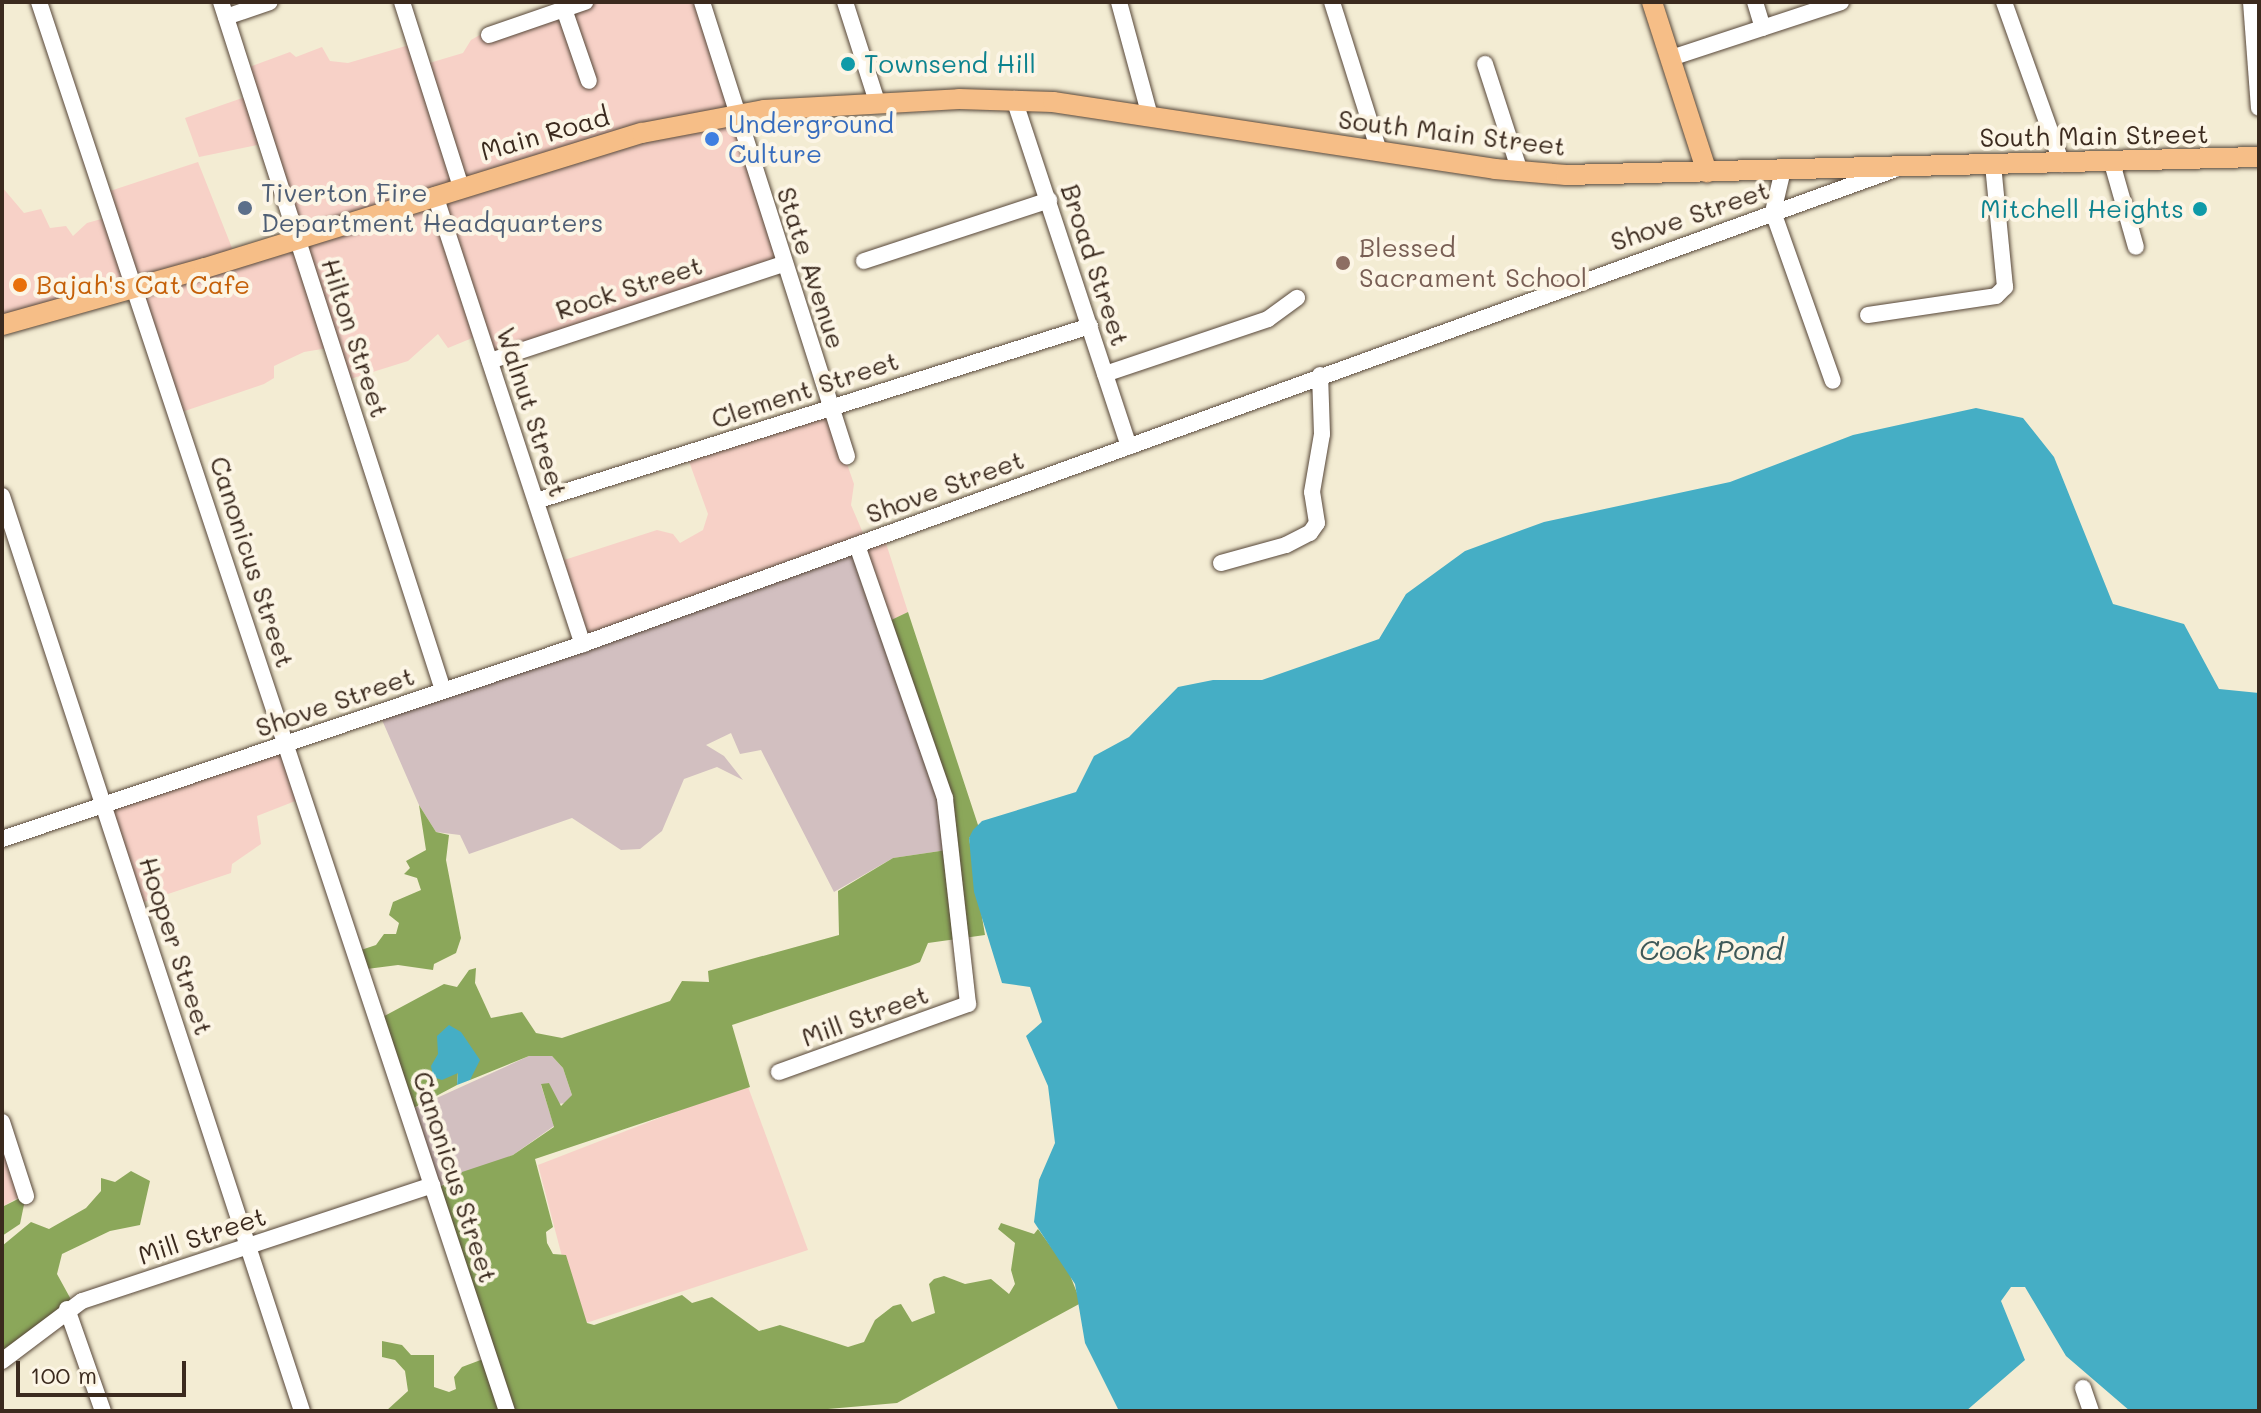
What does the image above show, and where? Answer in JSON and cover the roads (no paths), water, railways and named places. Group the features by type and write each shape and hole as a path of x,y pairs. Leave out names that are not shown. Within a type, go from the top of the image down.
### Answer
{"main road":[{"path":"1652,2 1707,172"},
{"name":"South Main Street","path":"737,112 1014,99 1150,116 1520,172 1707,172 2259,157"},
{"name":"Main Road","path":"2,325 297,240 642,133 737,112"}],"street":[{"name":"Canonicus Street","path":"39,2 507,1411"},
{"path":"223,10 270,2"},
{"path":"402,2 461,187"},
{"path":"489,35 585,2"},
{"name":"State Avenue","path":"702,2 783,264 847,456"},
{"path":"845,2 878,105"},
{"path":"1119,2 1150,116"},
{"path":"1332,2 1379,151"},
{"path":"1755,2 1763,28"},
{"path":"1671,58 1841,2"},
{"path":"2004,2 2062,164"},
{"path":"2251,2 2259,108"},
{"path":"564,9 589,81"},
{"name":"Hilton Street","path":"223,10 443,690"},
{"path":"1485,64 1520,172"},
{"name":"Broad Street","path":"1014,99 1129,446"},
{"path":"2112,163 2136,247"},
{"path":"1868,315 1996,296 2005,287 1993,164"},
{"name":"Shove Street","path":"2,839 583,644 1900,167"},
{"path":"1783,170 1779,210 1833,381"},
{"name":"Walnut Street","path":"435,195 583,644"},
{"path":"864,261 1049,200"},
{"name":"Rock Street","path":"490,361 783,264"},
{"path":"1105,374 1268,319 1297,298"},
{"name":"Clement Street","path":"536,501 1090,326"},
{"path":"1221,563 1286,545 1310,533 1317,523 1312,492 1322,442 1320,375"},
{"name":"Hooper Street","path":"2,496 302,1411"},
{"name":"Mill Street","path":"779,1072 968,1004 945,798 857,545"},
{"path":"2,1122 9,1169 26,1196"},
{"name":"Mill Street","path":"2,1361 67,1309 432,1185"},
{"path":"67,1309 103,1411"},
{"path":"2083,1388 2091,1411"}],"water":[{"name":"Cook Pond","path":"1976,408 2023,418 2054,457 2113,604 2184,624 2219,689 2259,693 2259,1411 2130,1411 2066,1356 2025,1287 2011,1287 2001,1301 2025,1360 1966,1411 1119,1411 1085,1343 1075,1284 1034,1222 1039,1180 1055,1143 1048,1086 1026,1036 1042,1022 1030,987 1002,983 974,892 969,838 973,830 982,821 1076,792 1094,756 1129,737 1178,687 1213,680 1262,680 1379,639 1406,594 1465,551 1544,522 1730,482 1853,435"},
{"path":"449,1025 461,1032 480,1060 470,1080 457,1085 458,1073 442,1080 433,1077 431,1066 438,1054 437,1036"}],"place":[{"name":"Townsend Hill","path":"848,64"},
{"name":"Underground Culture","path":"712,139"},
{"name":"Tiverton Fire Department Headquarters","path":"245,208"},
{"name":"Mitchell Heights","path":"2200,209"},
{"name":"Blessed Sacrament School","path":"1343,263"},
{"name":"Bajah's Cat Cafe","path":"20,285"}]}
